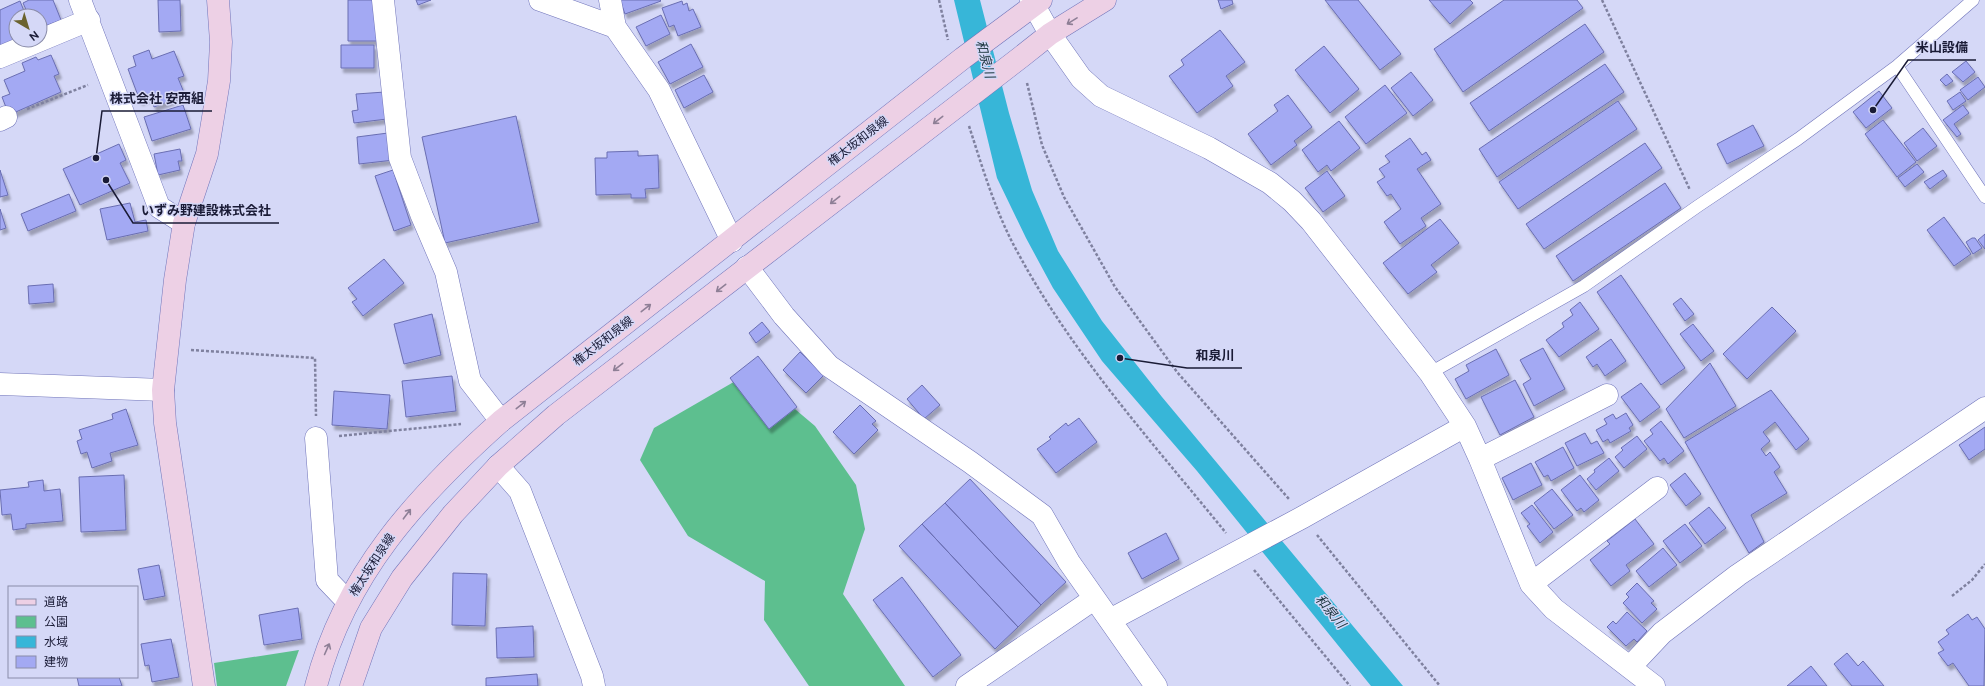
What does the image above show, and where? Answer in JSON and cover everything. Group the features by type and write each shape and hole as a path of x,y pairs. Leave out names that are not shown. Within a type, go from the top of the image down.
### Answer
{"street":[{"path":"80,0 89,20 159,207 184,223"},
{"path":"204,686 165,423 163,390 175,280 184,223 207,154 219,81 220,42 218,0"},
{"path":"383,0 400,158 422,216 446,272 470,381 501,421"},
{"path":"540,0 615,27"},
{"path":"610,0 615,27 659,90 732,241"},
{"path":"350,686 371,628 402,578 453,514 498,466 556,415 1050,34 1105,0"},
{"path":"1035,2 1050,34 1081,78 1101,96 1209,148 1270,183 1292,201 1311,220 1430,373 1452,433 1480,459 1531,584 1554,609 1654,686"},
{"name":"権太坂和泉線","path":"316,686 322,660 348,602 372,560 413,506 460,457 501,421 1035,2"},
{"path":"0,57 89,20"},
{"path":"747,268 784,316 829,366 970,462 1042,515 1069,562 1156,686"},
{"path":"0,384 163,390"},
{"path":"1480,459 1607,395"},
{"path":"1630,667 1662,633 1738,575 1985,408"},
{"path":"1110,620 1297,520 1452,433"},
{"path":"316,438 327,580 348,602"},
{"path":"498,466 520,491 592,676 594,686"},
{"path":"1531,584 1657,488"},
{"path":"967,686 1094,599"}],"lane":[{"path":"1430,373 1584,286 1698,206 1798,139 1897,66 1974,0"},
{"path":"1897,66 1985,197"}],"path":[{"path":"939,0 958,62"},
{"path":"1602,0 1698,206"},
{"path":"1015,61 1042,145 1064,198 1115,287 1177,372 1297,520 1440,686"},
{"path":"3,119 110,76"},
{"path":"965,100 994,199 1017,253 1045,298 1102,381 1228,535 1242,550 1350,686"},
{"path":"167,348 316,358 316,438 462,424"},
{"path":"1952,596 1972,580 1985,564"}],"green space":[{"path":"751,372 815,426 856,485 865,529 843,594 905,686 809,686 764,620 765,581 688,536 640,460 654,428"},
{"path":"299,650 286,686 217,686 214,663"}],"water":[{"path":"954,0 980,0 1009,113 1032,190 1058,251 1102,321 1162,397 1403,686 1371,686 1197,471 1102,361 1053,288 1026,238 997,178"}],"building":[{"path":"29,0 53,0 61,20 48,25 48,8 25,8 23,3"},
{"path":"158,0 180,0 181,31 159,32"},
{"path":"348,0 376,0 377,41 348,41"},
{"path":"416,0 431,0 418,5"},
{"path":"620,0 660,0 661,1 625,14"},
{"path":"1218,0 1232,0 1233,4 1221,9"},
{"path":"1325,0 1358,0 1401,54 1380,70"},
{"path":"1429,0 1470,0 1473,3 1450,24"},
{"path":"1504,0 1577,0 1583,8 1463,92 1434,49"},
{"path":"20,1 23,8 8,8 8,43 0,46 0,10"},
{"path":"682,1 683,5 687,3 689,11 693,9 701,27 678,36 674,25 669,27 662,8"},
{"path":"661,15 670,34 646,46 636,27"},
{"path":"1585,24 1604,52 1489,131 1470,103"},
{"path":"1220,30 1245,62 1226,76 1233,86 1197,113 1169,76 1184,65 1181,60"},
{"path":"691,44 703,67 670,84 658,62"},
{"path":"341,45 374,45 374,68 341,68"},
{"path":"1324,46 1359,89 1330,113 1295,70"},
{"path":"149,50 152,59 174,51 184,76 178,78 185,95 154,107 151,97 140,101 128,69 136,66 133,56"},
{"path":"51,55 59,74 54,76 61,92 9,115 2,97 10,94 4,80 25,71 22,63 36,57 38,60"},
{"path":"1966,61 1975,72 1963,82 1952,72"},
{"path":"1605,64 1624,92 1497,177 1479,149"},
{"path":"1411,72 1433,100 1413,116 1391,88"},
{"path":"1947,74 1953,81 1946,86 1940,80"},
{"path":"704,75 713,92 684,108 675,90"},
{"path":"1978,77 1985,87 1968,100 1960,90"},
{"path":"1385,85 1407,113 1366,144 1345,117"},
{"path":"1879,91 1892,108 1866,128 1853,112"},
{"path":"385,92 387,119 354,123 352,111 358,110 356,94"},
{"path":"1960,92 1966,101 1953,110 1947,101"},
{"path":"1288,95 1312,127 1294,141 1297,145 1271,165 1248,134 1278,111 1274,105"},
{"path":"1618,101 1637,129 1518,209 1499,182"},
{"path":"183,105 191,129 152,141 144,117"},
{"path":"1963,105 1969,113 1954,124 1961,134 1957,137 1943,120"},
{"path":"516,116 539,222 445,243 422,137"},
{"path":"1883,120 1916,162 1897,177 1865,134"},
{"path":"1339,121 1360,148 1331,171 1327,165 1318,172 1302,150"},
{"path":"1753,125 1764,146 1727,164 1717,144"},
{"path":"1923,128 1937,146 1917,161 1904,143"},
{"path":"388,133 394,160 359,164 357,137"},
{"path":"1410,138 1422,155 1426,152 1431,160 1417,169 1441,204 1421,218 1426,226 1400,244 1384,222 1401,209 1391,194 1387,196 1377,182 1385,177 1379,169 1390,162 1385,156"},
{"path":"1645,143 1662,168 1544,249 1526,224"},
{"path":"119,144 126,160 120,163 130,183 80,205 63,169"},
{"path":"180,149 182,161 178,161 180,170 158,175 154,154"},
{"path":"638,151 638,156 658,155 659,188 645,189 646,198 631,198 631,194 596,195 595,158 607,158 607,152"},
{"path":"1917,164 1924,172 1905,187 1898,178"},
{"path":"0,170 8,195 0,197"},
{"path":"393,170 411,225 394,231 375,176"},
{"path":"1943,170 1947,176 1930,189 1924,182"},
{"path":"1327,171 1345,196 1323,212 1305,188"},
{"path":"1665,183 1681,208 1573,281 1556,256"},
{"path":"69,194 76,211 28,231 21,214"},
{"path":"130,203 135,222 146,220 148,231 107,240 100,209"},
{"path":"0,209 6,228 0,230"},
{"path":"1944,217 1971,254 1954,266 1927,230"},
{"path":"1440,219 1459,243 1431,265 1437,272 1408,294 1383,263"},
{"path":"1985,234 1985,249 1978,240"},
{"path":"1972,238 1975,238 1982,248 1973,254 1966,242"},
{"path":"384,259 404,283 363,316 352,302 357,299 348,288"},
{"path":"1621,275 1685,368 1661,385 1597,292"},
{"path":"53,284 54,302 29,304 28,286"},
{"path":"1681,298 1694,314 1685,321 1673,304"},
{"path":"1580,302 1599,329 1559,357 1546,340 1564,327 1562,323 1573,315 1570,310"},
{"path":"1772,307 1796,331 1747,379 1723,354"},
{"path":"432,314 441,355 404,364 394,324"},
{"path":"762,322 770,332 756,343 749,333"},
{"path":"1693,324 1714,351 1701,361 1680,334"},
{"path":"1611,339 1626,361 1605,376 1597,364 1593,367 1586,357"},
{"path":"1543,348 1565,389 1534,406 1523,384 1531,379 1520,360"},
{"path":"1496,349 1509,375 1466,399 1455,379 1469,371 1466,365"},
{"path":"800,352 824,375 806,393 783,370"},
{"path":"758,356 797,407 769,429 730,378"},
{"path":"1710,363 1736,406 1684,438 1666,409"},
{"path":"452,376 456,411 406,417 402,381"},
{"path":"1515,380 1534,417 1500,435 1481,397"},
{"path":"1641,383 1660,407 1640,422 1621,397"},
{"path":"922,385 940,405 924,419 907,399"},
{"path":"1771,390 1809,439 1796,450 1775,422 1763,432 1770,441 1761,449 1766,456 1770,452 1780,467 1774,472 1787,493 1751,515 1764,542 1749,553 1685,442"},
{"path":"334,391 390,395 387,429 332,425"},
{"path":"860,405 876,421 872,424 878,430 854,454 833,432"},
{"path":"126,409 138,445 110,453 112,461 92,468 87,452 81,454 77,441 82,439 79,430 113,419 112,414"},
{"path":"1626,413 1633,425 1629,428 1631,431 1610,443 1608,439 1603,442 1596,430 1607,424 1604,419 1613,414 1616,419"},
{"path":"1079,418 1097,442 1056,473 1037,449 1051,439 1049,437 1066,423 1068,426"},
{"path":"1661,421 1684,451 1668,464 1664,458 1660,461 1644,441 1653,434 1650,430"},
{"path":"1985,427 1985,449 1969,460 1959,445"},
{"path":"1585,433 1591,444 1597,441 1604,453 1577,466 1565,443"},
{"path":"1637,436 1647,449 1624,468 1615,457 1623,450 1621,448"},
{"path":"1563,447 1574,468 1551,481 1548,475 1544,477 1535,462"},
{"path":"1609,458 1619,471 1596,490 1587,479 1595,472 1594,470"},
{"path":"1531,463 1542,485 1513,500 1502,478"},
{"path":"1685,473 1701,494 1686,506 1670,485"},
{"path":"124,475 126,530 81,532 79,477"},
{"path":"1580,475 1599,500 1584,512 1581,508 1577,511 1561,490"},
{"path":"970,479 1066,582 1041,605 945,503"},
{"path":"43,480 44,491 60,489 63,521 26,524 26,528 13,530 11,514 2,515 0,490 29,487 28,482"},
{"path":"1552,489 1573,515 1554,529 1534,503"},
{"path":"945,503 1041,605 1018,627 922,524"},
{"path":"1532,505 1553,532 1540,543 1527,526 1530,524 1521,513"},
{"path":"1709,507 1726,528 1705,544 1689,523"},
{"path":"1635,519 1654,544 1626,565 1630,571 1611,586 1590,560 1610,544 1607,541"},
{"path":"922,524 1018,627 995,649 899,546"},
{"path":"1685,524 1702,546 1680,563 1663,541"},
{"path":"1166,533 1179,559 1142,579 1128,553"},
{"path":"1663,548 1677,565 1649,587 1636,571"},
{"path":"159,565 165,596 144,600 138,569"},
{"path":"453,573 487,574 485,626 452,625"},
{"path":"902,577 961,655 933,677 873,600"},
{"path":"1637,583 1654,601 1651,603 1657,609 1642,623 1623,603 1629,597 1626,594"},
{"path":"298,608 302,639 264,645 259,615"},
{"path":"1627,612 1647,631 1637,642 1634,639 1626,646 1607,627 1613,621 1616,624"},
{"path":"1968,614 1972,620 1977,617 1985,629 1984,686 1969,686 1953,663 1948,666 1938,653 1944,650 1938,642 1949,634 1946,630"},
{"path":"533,626 534,657 497,658 496,628"},
{"path":"171,639 179,677 152,682 149,665 145,666 141,644"},
{"path":"1847,653 1858,666 1863,661 1884,686 1852,686 1834,664"},
{"path":"1811,666 1827,686 1787,686"},
{"path":"537,674 538,686 486,686 486,678"},
{"path":"77,678 119,678 122,686 79,686"}],"place":[{"name":"米山設備","path":"1873,110"},
{"name":"株式会社 安西組","path":"96,158"},
{"name":"いずみ野建設株式会社","path":"106,180"},
{"name":"和泉川","path":"1120,358"}]}
